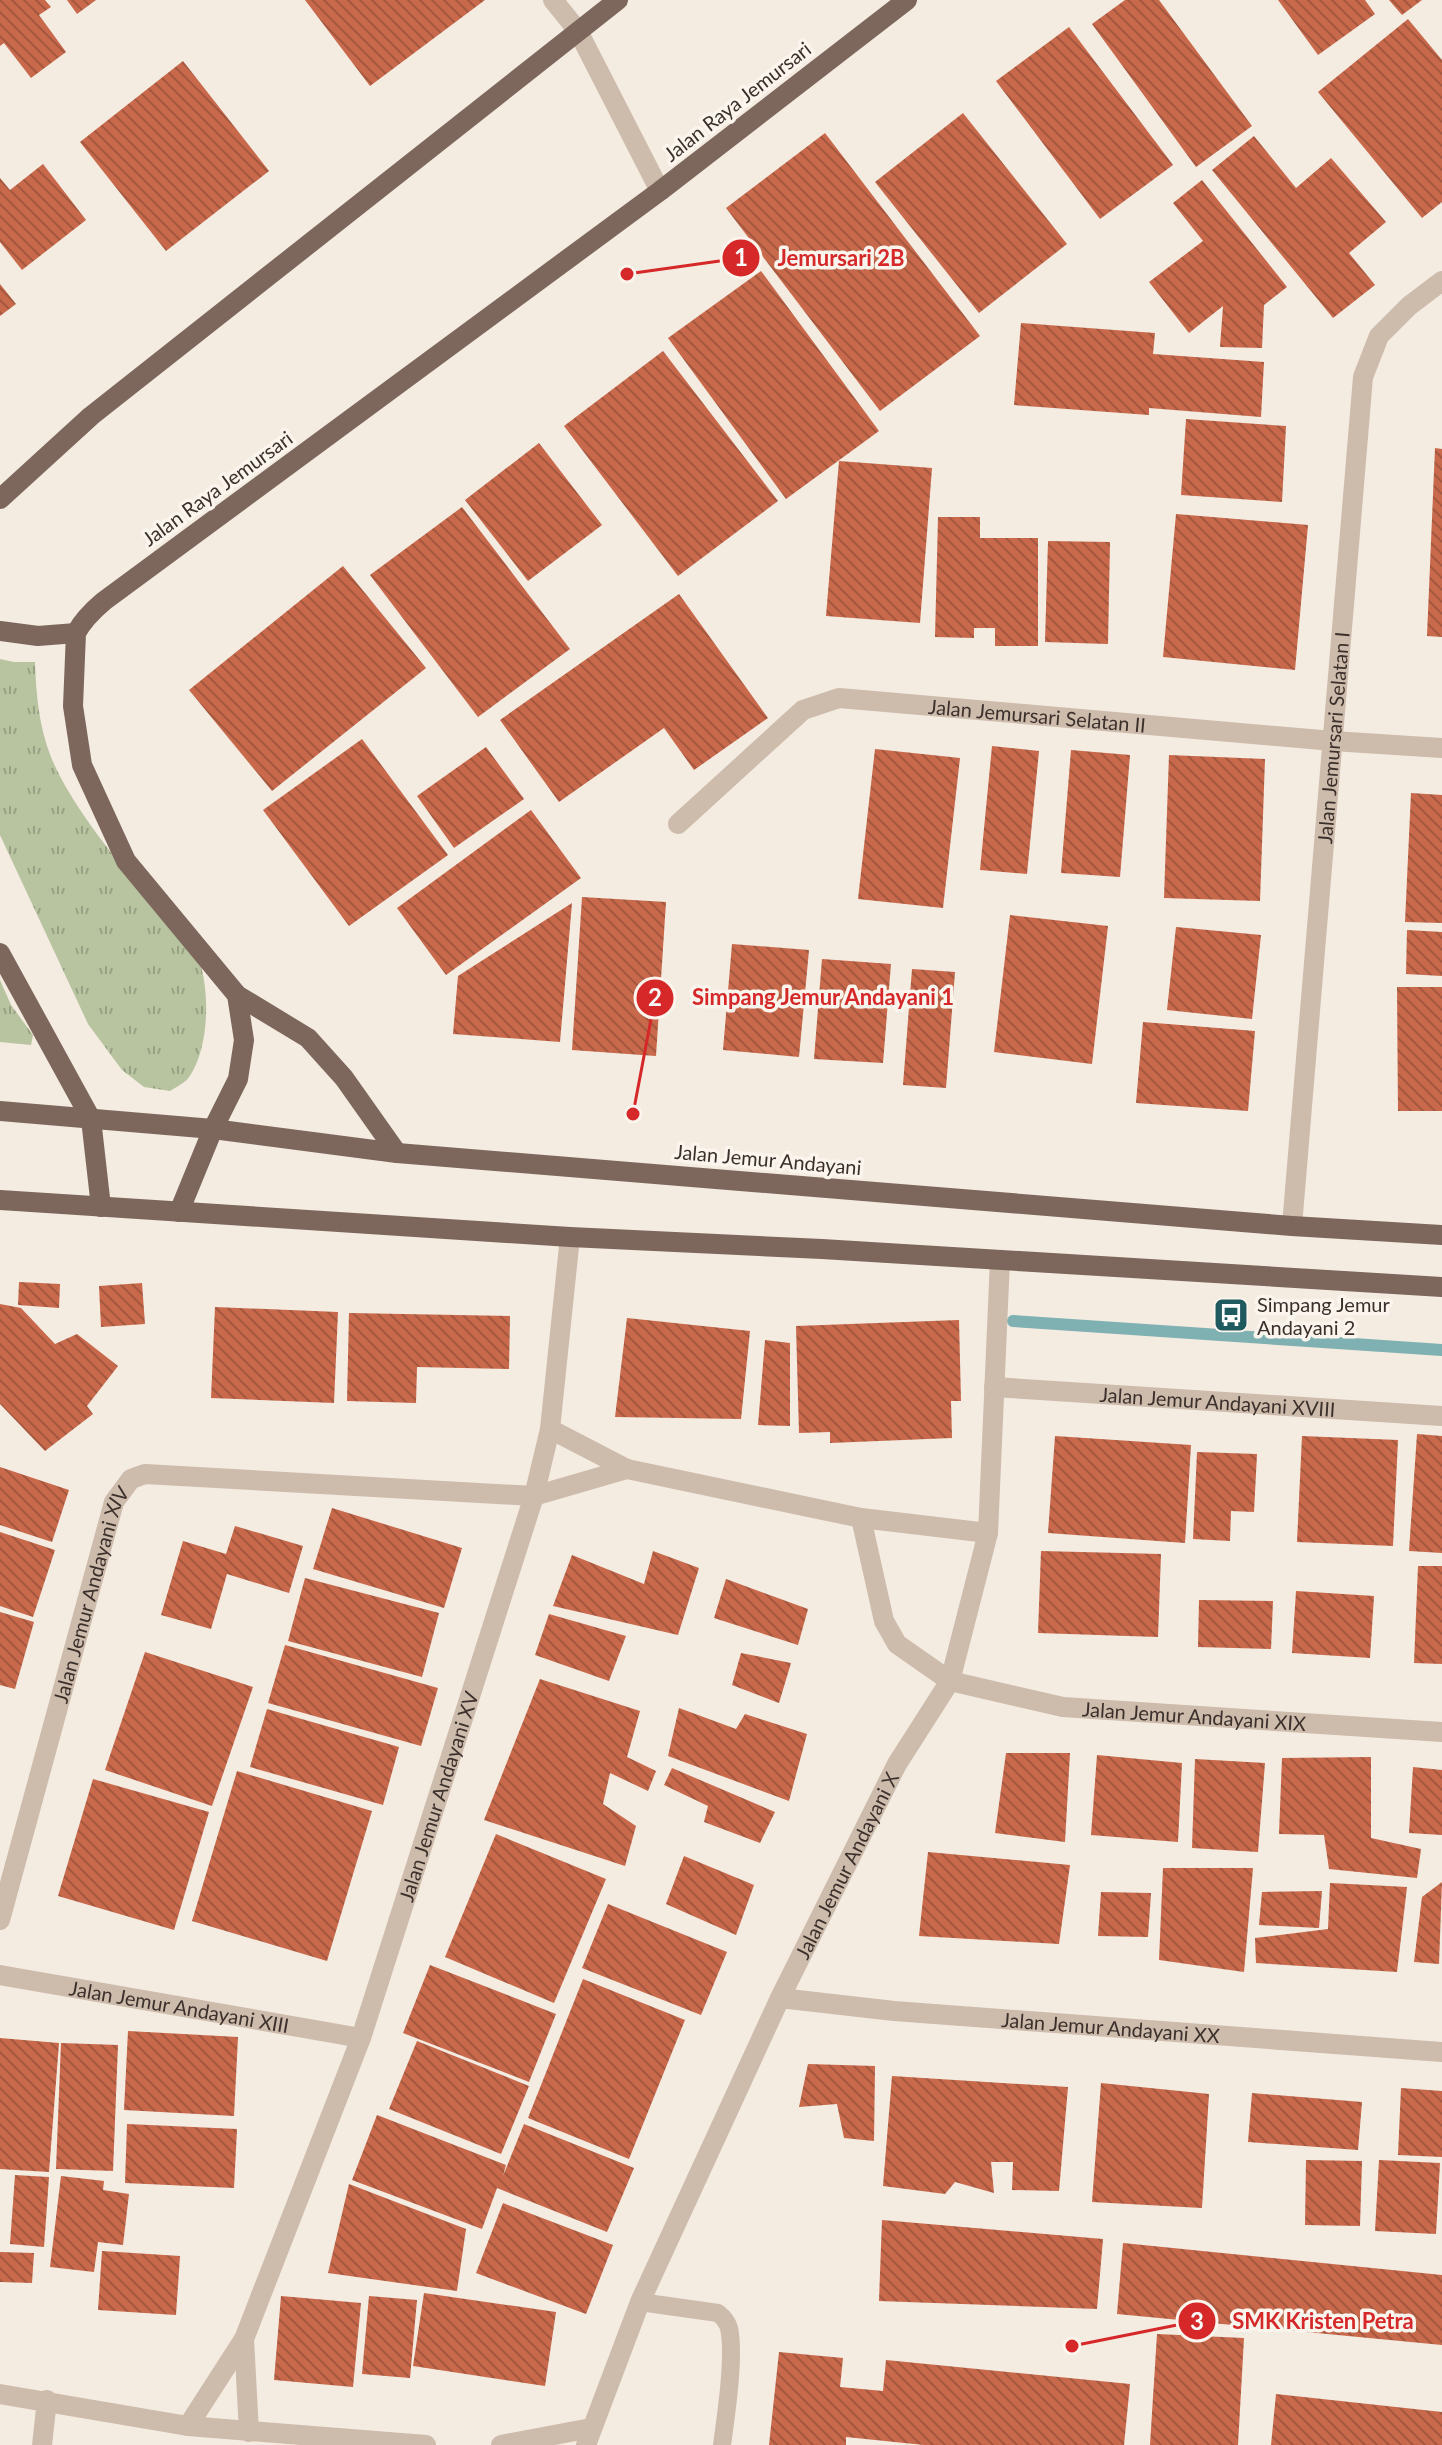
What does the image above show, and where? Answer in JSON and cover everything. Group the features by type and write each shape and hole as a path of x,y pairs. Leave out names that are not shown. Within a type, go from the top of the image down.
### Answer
{"main road":[{"path":"0,499 91,416 618,0"},
{"name":"Jalan Raya Jemursari","path":"76,633 89,613 104,601 660,191 907,0"},
{"path":"0,631 38,636 76,633 73,706 82,765 126,861 237,995 308,1038 344,1078 397,1153"},
{"path":"0,953 91,1119 101,1207"},
{"path":"179,1212 213,1129 238,1079 244,1040 237,995"},
{"name":"Jalan Jemur Andayani","path":"0,1111 213,1129 397,1153 1292,1226 1442,1235"},
{"path":"0,1200 570,1237 1442,1287"}],"street":[{"path":"553,0 578,31 660,191"},
{"name":"Jalan Jemursari Selatan I","path":"1292,1226 1363,377 1379,336 1409,306 1442,281"},
{"name":"Jalan Jemursari Selatan II","path":"678,824 803,710 839,698 1442,748"},
{"name":"Jalan Jemur Andayani XV","path":"188,2426 244,2339 361,2038 534,1496 550,1429 570,1237"},
{"name":"Jalan Jemur Andayani X","path":"588,2436 640,2302 780,1998 897,1764 950,1681 988,1533 1000,1260"},
{"name":"Jalan Jemur Andayani XVIII","path":"994,1387 1442,1416"},
{"path":"550,1429 627,1469 861,1518 988,1533"},
{"path":"534,1496 627,1469"},
{"name":"Jalan Jemur Andayani XIV","path":"0,1920 114,1502 131,1479 145,1474 534,1496"},
{"path":"861,1518 884,1621 897,1644 950,1681"},
{"name":"Jalan Jemur Andayani XIX","path":"950,1681 1063,1707 1442,1732"},
{"name":"Jalan Jemur Andayani XIII","path":"0,1975 361,2038"},
{"name":"Jalan Jemur Andayani XX","path":"780,1998 894,2011 1442,2052"},
{"name":"Jalan Jemur Andayani XV","path":"244,2339 249,2432"},
{"path":"0,2394 188,2426 426,2445"},
{"path":"42,2445 47,2400"},
{"path":"501,2445 588,2436"}],"lane":[{"path":"640,2302 718,2313 725,2320 730,2344 722,2445"}],"green space":[{"path":"0,659 35,662 37,698 47,746 70,795 110,851 196,953 206,998 201,1050 189,1077 170,1091 144,1087 122,1070 88,1024 0,835"},
{"path":"0,980 11,1005 33,1035 31,1045 0,1042"}],"building":[{"path":"0,0 45,0 51,7 39,15 66,52 31,78 4,43 0,46"},
{"path":"67,0 96,0 77,14"},
{"path":"305,0 485,0 370,86"},
{"path":"1125,0 1159,0 1252,126 1196,167 1092,24"},
{"path":"1278,0 1365,0 1375,14 1318,55"},
{"path":"1389,0 1422,0 1402,15"},
{"path":"1408,19 1442,60 1442,202 1422,218 1318,92"},
{"path":"1069,27 1173,165 1100,219 996,81"},
{"path":"183,61 269,171 166,251 80,142"},
{"path":"963,113 1067,244 979,313 875,182"},
{"path":"825,133 980,336 880,411 726,208"},
{"path":"1254,136 1296,188 1331,158 1386,222 1349,253 1375,285 1333,318 1212,170"},
{"path":"43,164 86,220 22,270 0,242 0,178 10,190"},
{"path":"1202,180 1287,287 1264,305 1262,348 1220,347 1223,306 1189,333 1149,282 1203,241 1173,203"},
{"path":"761,271 879,431 786,499 668,338"},
{"path":"0,284 16,304 0,316"},
{"path":"1021,323 1155,333 1153,354 1264,362 1261,417 1149,408 1149,415 1014,405"},
{"path":"663,351 778,501 678,576 564,426"},
{"path":"1186,419 1286,426 1282,502 1181,495"},
{"path":"539,443 602,525 528,581 465,500"},
{"path":"1435,448 1442,449 1442,637 1427,636"},
{"path":"839,461 932,468 920,623 826,616"},
{"path":"462,507 570,649 478,717 370,575"},
{"path":"1176,514 1308,525 1295,670 1163,657"},
{"path":"938,517 980,517 980,538 1038,538 1038,646 995,646 995,628 974,628 974,638 935,637"},
{"path":"1048,541 1110,542 1108,644 1045,642"},
{"path":"343,566 426,668 272,791 189,690"},
{"path":"679,594 768,718 694,770 664,728 559,802 500,720"},
{"path":"362,739 448,855 349,926 263,810"},
{"path":"992,746 1039,751 1027,874 980,870"},
{"path":"486,747 524,799 454,848 417,796"},
{"path":"875,749 960,758 943,908 858,899"},
{"path":"1071,750 1130,755 1120,877 1061,873"},
{"path":"1169,755 1265,759 1260,901 1164,898"},
{"path":"1411,793 1442,795 1442,923 1405,922"},
{"path":"531,810 581,878 446,975 397,908"},
{"path":"582,897 666,902 656,1056 572,1050"},
{"path":"572,903 560,1042 453,1034 458,976"},
{"path":"1010,915 1108,926 1092,1064 994,1052"},
{"path":"1176,927 1261,935 1252,1019 1167,1010"},
{"path":"1407,930 1442,932 1442,976 1406,974"},
{"path":"732,944 809,950 799,1057 723,1050"},
{"path":"822,959 891,964 883,1063 814,1059"},
{"path":"912,969 955,972 946,1088 903,1085"},
{"path":"1397,987 1442,987 1442,1111 1398,1111"},
{"path":"1143,1022 1255,1031 1248,1111 1136,1103"},
{"path":"19,1282 60,1284 59,1308 18,1305"},
{"path":"142,1283 145,1324 101,1327 99,1286"},
{"path":"0,1304 21,1308 55,1344 77,1334 118,1366 87,1406 93,1414 45,1451 0,1404"},
{"path":"215,1307 338,1312 334,1403 211,1398"},
{"path":"349,1313 510,1316 509,1369 417,1367 416,1403 347,1401"},
{"path":"627,1318 750,1331 741,1419 615,1417"},
{"path":"959,1320 961,1401 951,1401 952,1438 830,1443 830,1432 799,1433 796,1326"},
{"path":"765,1340 790,1343 790,1426 758,1425"},
{"path":"1417,1434 1442,1436 1442,1553 1409,1551"},
{"path":"1055,1436 1191,1445 1185,1543 1048,1533"},
{"path":"1302,1436 1398,1440 1393,1546 1297,1542"},
{"path":"1197,1452 1257,1454 1254,1512 1231,1511 1230,1541 1193,1539"},
{"path":"0,1467 69,1490 52,1542 0,1525"},
{"path":"332,1508 462,1548 444,1608 313,1569"},
{"path":"235,1526 303,1546 289,1593 227,1574 211,1629 161,1615 183,1541 226,1554"},
{"path":"0,1532 55,1550 33,1617 0,1606"},
{"path":"653,1551 699,1568 678,1635 553,1606 572,1555 644,1584"},
{"path":"1041,1551 1161,1554 1158,1637 1038,1633"},
{"path":"1418,1566 1442,1566 1442,1664 1414,1663"},
{"path":"305,1578 439,1613 422,1677 288,1641"},
{"path":"726,1579 808,1609 798,1645 714,1618"},
{"path":"1296,1591 1374,1596 1370,1658 1292,1653"},
{"path":"1199,1600 1273,1601 1271,1649 1198,1647"},
{"path":"0,1612 34,1622 15,1689 0,1685"},
{"path":"549,1614 626,1636 609,1681 535,1655"},
{"path":"285,1645 438,1688 421,1746 268,1703"},
{"path":"145,1652 253,1687 212,1806 105,1770"},
{"path":"741,1653 791,1663 779,1703 732,1685"},
{"path":"540,1679 640,1711 627,1757 656,1771 648,1791 610,1773 603,1804 636,1826 625,1866 484,1820"},
{"path":"679,1708 736,1729 745,1714 807,1734 789,1801 668,1756"},
{"path":"267,1709 399,1747 383,1805 250,1767"},
{"path":"1006,1753 1070,1753 1065,1842 995,1833"},
{"path":"1097,1755 1182,1763 1178,1842 1091,1835"},
{"path":"1371,1757 1371,1838 1421,1849 1417,1878 1329,1869 1324,1835 1279,1834 1282,1758"},
{"path":"1195,1759 1265,1763 1258,1852 1192,1848"},
{"path":"1413,1767 1442,1770 1442,1835 1409,1833"},
{"path":"672,1768 775,1812 760,1843 704,1822 708,1806 664,1785"},
{"path":"237,1771 372,1811 327,1961 192,1921"},
{"path":"93,1779 209,1812 174,1930 58,1896"},
{"path":"496,1834 606,1879 554,2003 445,1957"},
{"path":"928,1852 1070,1865 1059,1944 919,1936"},
{"path":"684,1856 754,1885 736,1935 666,1904"},
{"path":"1163,1868 1253,1868 1244,1972 1159,1960"},
{"path":"1442,1882 1439,1964 1414,1962 1422,1897"},
{"path":"1330,1883 1407,1887 1397,1972 1256,1963 1255,1938 1328,1929"},
{"path":"1322,1891 1319,1928 1259,1925 1262,1892"},
{"path":"1101,1892 1151,1893 1148,1937 1098,1936"},
{"path":"608,1904 727,1952 701,2015 582,1968"},
{"path":"430,1965 556,2014 529,2082 403,2033"},
{"path":"583,1979 685,2020 629,2159 528,2118"},
{"path":"128,2031 238,2037 234,2116 124,2110"},
{"path":"0,2038 59,2043 49,2172 0,2169"},
{"path":"417,2041 529,2086 501,2154 389,2109"},
{"path":"61,2043 118,2045 113,2171 56,2169"},
{"path":"808,2064 875,2066 874,2141 844,2138 837,2104 799,2107"},
{"path":"892,2076 1068,2087 1059,2191 1012,2190 1013,2162 991,2162 994,2193 955,2182 945,2194 883,2186"},
{"path":"1101,2083 1209,2094 1202,2208 1092,2202"},
{"path":"1401,2088 1442,2091 1442,2157 1398,2155"},
{"path":"1252,2093 1362,2102 1358,2150 1248,2142"},
{"path":"377,2115 506,2165 503,2176 524,2124 634,2168 607,2232 497,2188 482,2229 352,2180"},
{"path":"127,2124 237,2129 234,2188 125,2183"},
{"path":"1306,2160 1362,2161 1360,2226 1305,2225"},
{"path":"1379,2160 1440,2163 1436,2234 1375,2231"},
{"path":"15,2175 49,2177 44,2247 10,2244"},
{"path":"61,2176 104,2181 103,2190 129,2194 123,2245 98,2242 94,2272 50,2267"},
{"path":"349,2184 466,2229 457,2291 328,2273"},
{"path":"503,2203 613,2245 586,2314 476,2273"},
{"path":"882,2220 1103,2239 1097,2309 879,2301"},
{"path":"1123,2243 1442,2275 1442,2345 1117,2314"},
{"path":"102,2251 180,2256 176,2315 98,2310"},
{"path":"0,2252 34,2253 32,2283 0,2282"},
{"path":"424,2293 556,2312 545,2386 413,2366"},
{"path":"281,2296 361,2303 353,2387 274,2380"},
{"path":"369,2296 417,2300 410,2378 362,2374"},
{"path":"1157,2334 1244,2338 1238,2445 1150,2445"},
{"path":"779,2352 843,2358 840,2387 883,2391 886,2360 1130,2384 1124,2445 924,2445 846,2437 846,2445 769,2445"},
{"path":"1276,2394 1442,2412 1442,2445 1271,2445"}],"waterway":[{"path":"1013,1321 1442,1350"}],"place":[{"name":"Jemursari 2B","path":"627,274"},
{"name":"Simpang Jemur Andayani 1","path":"633,1114"},
{"name":"Simpang Jemur Andayani 2","path":"1231,1315"},
{"name":"SMK Kristen Petra","path":"1072,2346"}]}
